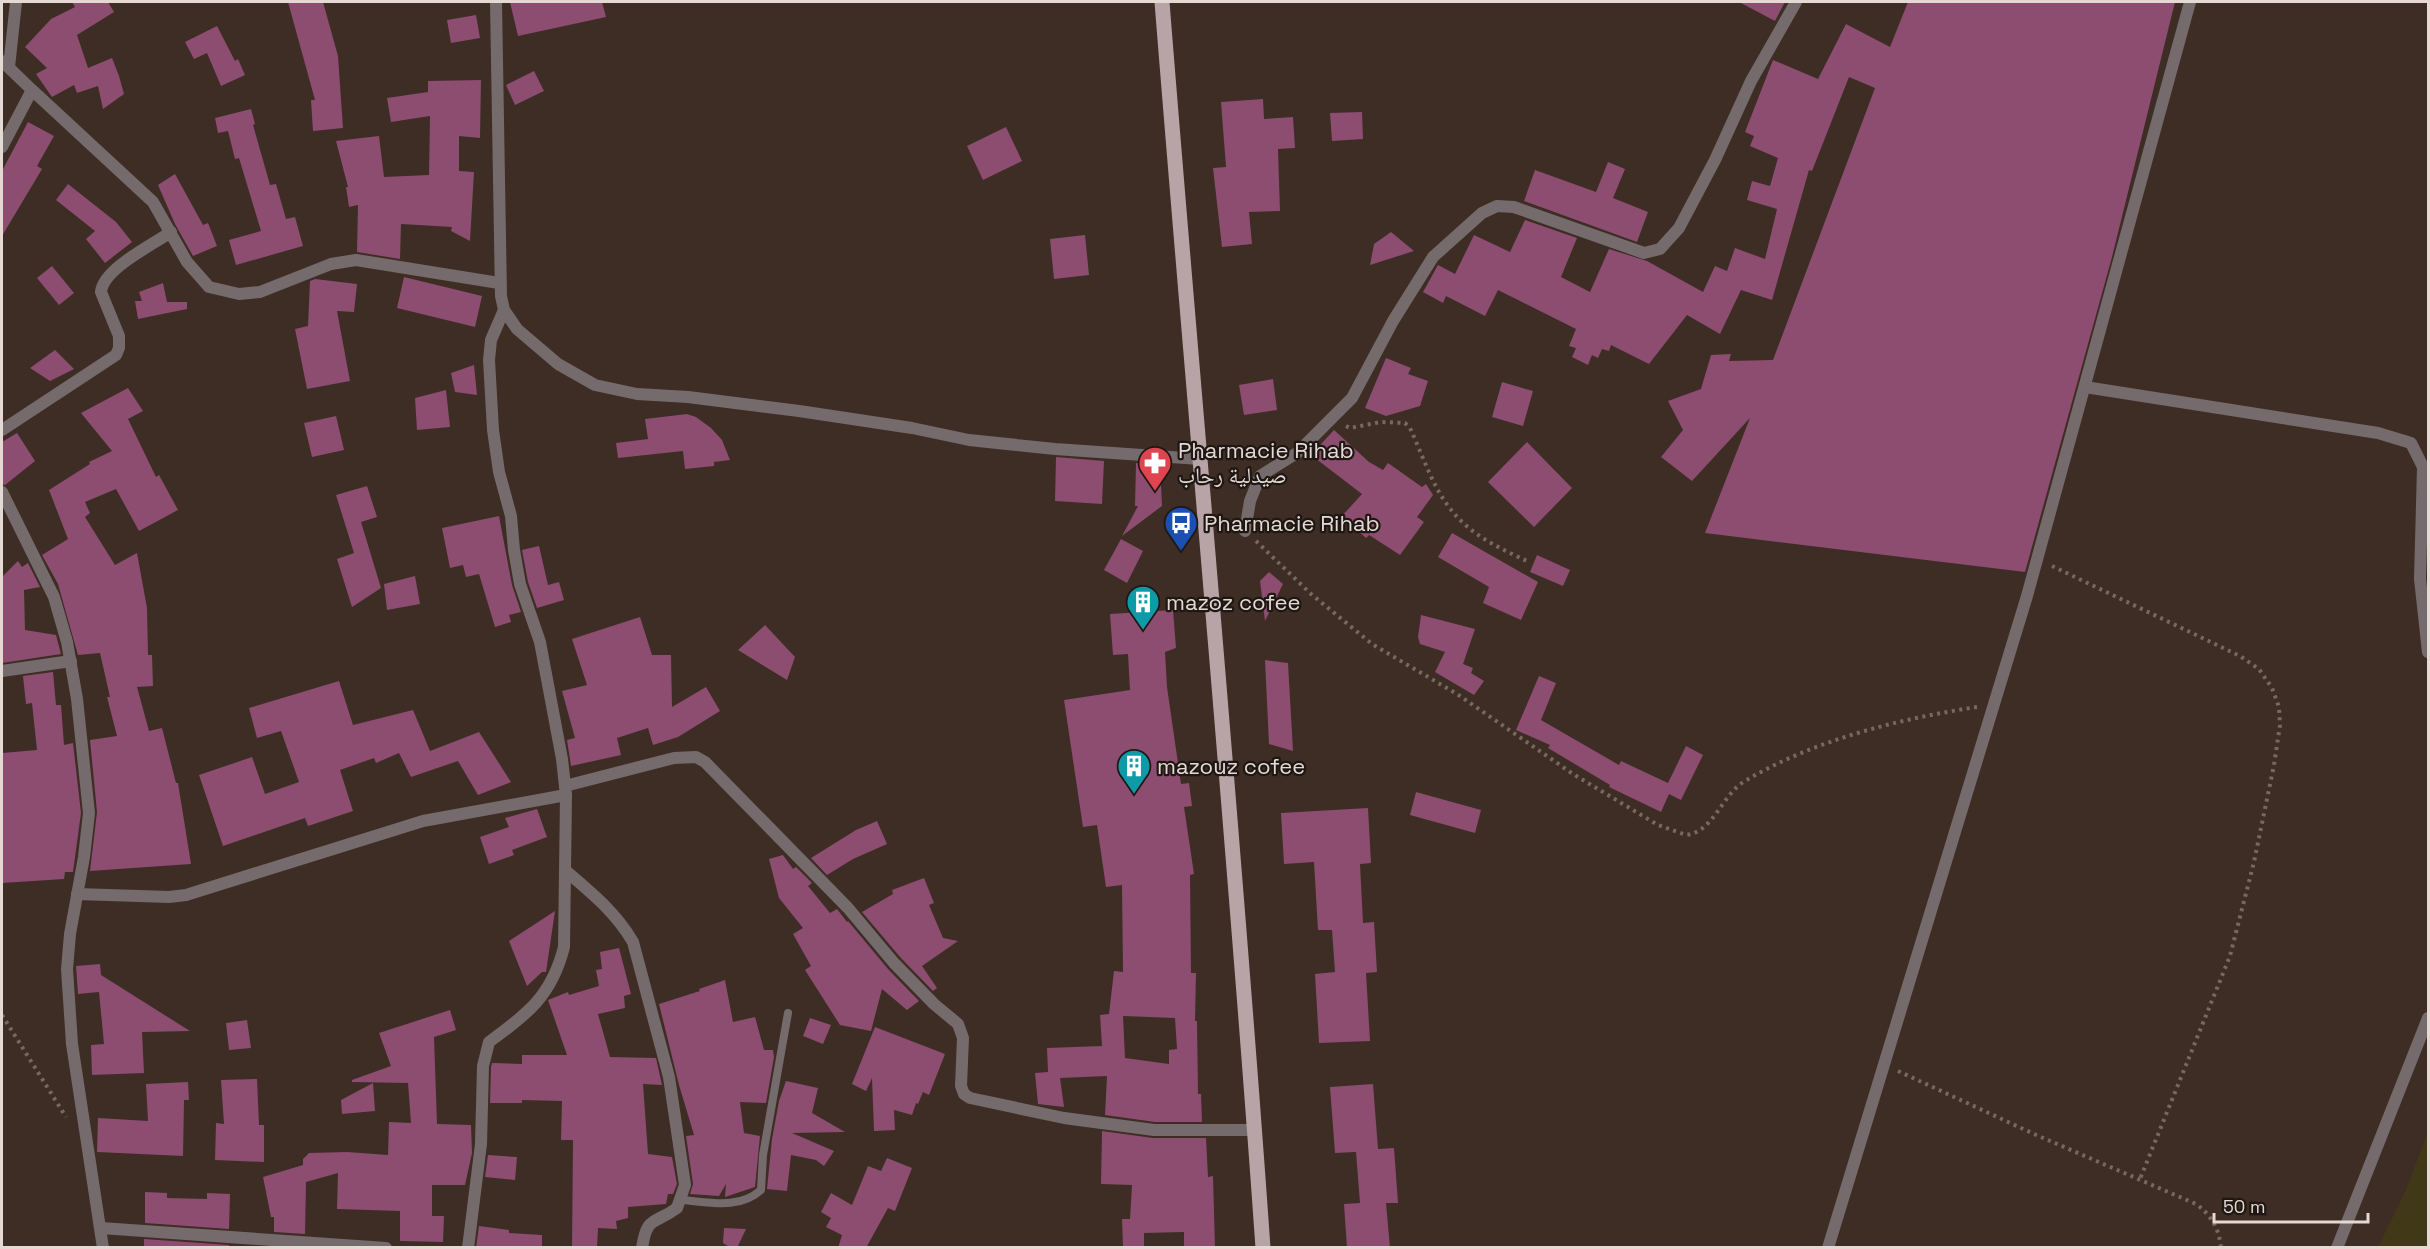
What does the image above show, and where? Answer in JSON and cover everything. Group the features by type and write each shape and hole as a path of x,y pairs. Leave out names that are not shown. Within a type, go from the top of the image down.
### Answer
{"main road":[{"path":"1162,2 1263,1248"}],"street":[{"path":"16,2 5,64 153,202 187,262 209,287 227,293 260,292 331,264 356,260 499,283"},
{"path":"496,2 499,97 499,283 504,310 517,329 558,364 595,385 637,394 750,404 912,428 969,440 1055,449 1200,459"},
{"path":"1245,531 1250,501 1260,476 1297,453 1352,398 1393,321 1433,257 1482,213 1497,206 1514,207 1644,253 1660,249 1679,228 1715,160 1750,81 1796,2"},
{"path":"1828,1248 2038,559 2190,2"},
{"path":"2,147 32,90"},
{"path":"2,430 116,355 120,343 101,292 102,284 109,274 171,232"},
{"path":"468,1248 481,1144 483,1066 489,1042 515,1024 544,994 558,971 564,947 565,791 540,642 520,584 511,516 500,472 493,429 489,360 491,340 504,310"},
{"path":"2085,387 2378,433 2411,443 2423,467 2420,579 2428,652"},
{"path":"2,492 54,597 71,661 79,710 89,813 84,857 70,934 67,969 68,1001 72,1044 103,1248"},
{"path":"2,671 71,661"},
{"path":"77,894 169,897 186,895 423,821 565,791 674,758 696,756 705,762 848,908 894,963 934,1004 958,1024 963,1038 960,1079 964,1094 970,1098 1064,1118 1154,1130 1254,1130"},
{"path":"566,871 604,904 633,942 669,1077 685,1185 682,1200 677,1208 651,1222 645,1228 642,1248"},
{"path":"2337,1248 2428,1018"},
{"path":"101,1228 272,1238 386,1248"}],"lane":[{"path":"682,1200 736,1203 745,1201 761,1190 764,1155 788,1013"}],"path":[{"path":"1333,417 1350,428 1382,422 1405,423 1410,428 1435,482 1453,513 1496,547 1527,561"},
{"path":"1245,531 1311,594 1372,644 1457,694 1582,779 1658,825 1686,835 1703,829 1742,782 1792,756 1855,735 1921,717 1994,705"},
{"path":"2038,559 2240,656 2259,669 2272,688 2279,707 2280,725 2274,765 2254,862 2230,956 2140,1179"},
{"path":"2,1015 70,1123"},
{"path":"1884,1064 2034,1134 2196,1203 2207,1212 2214,1223 2221,1248"}],"sand":[{"path":"2428,1132 2428,1247 2378,1247 2405,1192"}],"building":[{"path":"72,2 108,2 114,12 77,35 88,68 112,58 119,76 124,94 103,109 98,86 77,93 74,85 52,97 36,74 47,68 25,47 51,19 75,7"},
{"path":"288,2 323,2 338,56 343,128 313,131 311,100 315,100"},
{"path":"510,2 602,2 606,17 518,36"},
{"path":"1739,2 1785,2 1775,21"},
{"path":"1908,2 2175,2 2112,257 2025,572 1705,533 1750,418 1692,481 1661,457 1683,430 1668,401 1701,389 1711,355 1731,354 1729,361 1773,360 1875,88 1849,77 1812,171 1809,170 1772,300 1741,290 1720,334 1687,315 1649,364 1611,345 1609,351 1602,349 1598,358 1592,355 1588,365 1572,357 1576,348 1569,346 1576,329 1498,290 1485,316 1446,296 1443,303 1423,292 1438,265 1455,274 1474,235 1510,252 1525,220 1577,238 1561,277 1590,292 1609,249 1647,261 1703,292 1715,266 1727,271 1735,248 1765,259 1777,209 1747,200 1752,181 1770,186 1778,158 1750,146 1754,136 1745,132 1773,60 1818,79 1846,24 1890,47"},
{"path":"476,15 480,38 451,43 447,20"},
{"path":"217,26 235,61 238,59 245,75 221,86 207,53 194,59 185,42"},
{"path":"534,71 544,91 515,105 506,85"},
{"path":"481,80 480,138 459,136 459,171 474,172 470,241 451,231 452,227 401,224 400,259 357,252 358,205 349,207 346,187 348,187 336,141 379,136 384,177 429,175 430,116 391,122 387,98 428,92 428,81"},
{"path":"1263,99 1264,119 1293,117 1295,148 1278,149 1280,211 1249,212 1252,244 1222,247 1213,168 1226,167 1221,102"},
{"path":"251,109 255,124 253,125 270,185 276,184 286,219 295,217 303,246 236,265 229,240 261,231 239,158 235,159 228,131 218,133 215,118"},
{"path":"1362,112 1363,139 1332,141 1330,113"},
{"path":"28,122 54,136 37,166 42,169 2,236 2,171"},
{"path":"1006,127 1022,161 983,180 967,146"},
{"path":"1608,162 1625,169 1613,198 1648,212 1637,242 1524,201 1535,170 1596,192"},
{"path":"175,174 203,225 208,223 217,246 193,256 175,224 158,185"},
{"path":"68,184 116,222 132,242 105,263 86,239 95,231 56,200"},
{"path":"1391,232 1414,251 1370,265 1374,244"},
{"path":"1085,235 1089,275 1054,279 1050,239"},
{"path":"52,266 74,293 59,305 37,278"},
{"path":"404,277 482,296 475,327 397,308"},
{"path":"315,279 357,284 354,312 337,311 350,381 307,389 295,329 308,326 310,281"},
{"path":"163,283 167,302 187,302 187,309 138,319 135,301 142,301 139,292"},
{"path":"55,350 74,369 50,381 30,368"},
{"path":"1386,358 1411,368 1408,374 1428,381 1420,406 1386,416 1365,408"},
{"path":"474,365 477,395 455,392 451,373"},
{"path":"1273,379 1277,410 1244,415 1239,385"},
{"path":"1502,382 1533,391 1523,426 1492,417"},
{"path":"128,388 143,411 128,419 156,477 159,475 178,510 139,531 116,489 85,502 90,513 85,517 115,565 137,553 147,608 148,655 152,655 153,686 137,687 149,731 162,728 176,783 178,783 191,864 90,871 97,812 90,740 117,736 107,697 110,697 100,653 78,655 58,584 42,555 68,539 49,490 90,464 89,462 112,451 81,413"},
{"path":"446,390 450,427 417,430 415,398"},
{"path":"687,414 696,417 711,428 722,440 730,460 714,462 714,466 685,469 683,451 618,458 616,443 648,439 645,419"},
{"path":"336,416 344,450 312,457 304,423"},
{"path":"1334,430 1369,462 1383,470 1388,463 1422,487 1426,484 1433,495 1417,517 1424,522 1400,555 1369,535 1366,538 1342,516 1362,494 1311,455"},
{"path":"17,433 35,461 5,485 2,484 2,442"},
{"path":"1527,442 1572,488 1534,527 1488,482"},
{"path":"1056,457 1104,461 1102,504 1055,501"},
{"path":"1136,463 1160,465 1162,506 1122,536 1138,506 1135,506"},
{"path":"367,486 377,517 361,522 381,588 352,607 337,559 354,553 336,495"},
{"path":"499,516 512,585 521,612 509,615 511,622 495,627 479,574 466,577 463,565 450,568 442,528"},
{"path":"1452,533 1538,582 1521,620 1483,603 1489,587 1438,557"},
{"path":"1121,539 1143,551 1127,583 1104,570"},
{"path":"539,546 548,585 559,582 564,600 537,608 528,582 522,550"},
{"path":"1537,555 1570,570 1563,586 1530,572"},
{"path":"18,561 22,567 28,563 40,587 24,590 25,630 56,635 61,654 2,663 2,577"},
{"path":"1269,572 1283,584 1265,621 1260,581"},
{"path":"415,576 420,604 387,610 384,584"},
{"path":"1173,610 1176,648 1165,652 1167,687 1181,784 1189,783 1192,806 1184,807 1194,874 1190,875 1191,973 1196,973 1195,1021 1197,1021 1198,1094 1201,1094 1202,1122 1155,1122 1105,1115 1107,1076 1060,1078 1064,1107 1038,1104 1035,1073 1048,1072 1047,1048 1102,1046 1100,1015 1109,1014 1114,971 1123,972 1122,885 1106,887 1097,825 1083,827 1064,700 1130,690 1128,654 1113,655 1110,614","holes":["1123,1016 1175,1018 1177,1049 1169,1050 1169,1064 1125,1058"]},
{"path":"1421,615 1475,629 1463,664 1473,668 1471,673 1484,681 1474,695 1435,672 1445,652 1420,644 1418,637"},
{"path":"640,617 652,655 671,655 672,707 706,687 720,711 678,737 653,745 648,728 617,738 621,755 571,766 567,740 575,738 562,691 587,685 572,639"},
{"path":"765,625 795,657 787,680 738,650"},
{"path":"1265,660 1288,663 1293,751 1269,744"},
{"path":"53,672 56,705 61,705 64,745 73,743 81,813 73,872 65,872 64,879 2,883 2,753 37,750 32,703 26,704 23,676"},
{"path":"1539,676 1556,683 1541,720 1619,765 1621,761 1668,783 1686,746 1703,755 1681,800 1669,794 1661,812 1609,787 1610,785 1548,748 1550,745 1516,730"},
{"path":"339,681 353,725 413,710 430,751 479,732 511,782 478,795 458,761 411,777 399,753 376,763 374,758 340,770 353,811 308,826 305,818 223,846 199,775 252,757 265,794 299,782 281,731 257,738 249,708"},
{"path":"1416,792 1481,810 1475,833 1410,815"},
{"path":"1368,808 1371,863 1360,864 1363,923 1374,922 1377,972 1366,973 1370,1041 1319,1043 1315,974 1335,972 1332,930 1318,930 1314,862 1284,864 1281,813"},
{"path":"537,809 547,837 512,850 514,855 489,864 480,837 509,827 505,818"},
{"path":"877,821 887,844 853,859 827,875 811,858 856,830"},
{"path":"783,855 793,869 796,867 812,883 808,886 830,913 837,909 888,969 919,1001 907,1010 882,989 871,1031 840,1025 805,970 811,966 793,934 803,928 779,898 769,859"},
{"path":"924,878 934,903 929,905 943,938 958,941 922,966 937,988 933,991 900,957 862,912 893,894 892,890"},
{"path":"555,911 546,972 542,972 527,986 509,941"},
{"path":"619,948 631,994 624,996 625,1008 598,1014 610,1057 656,1058 662,1085 643,1084 648,1154 672,1157 677,1184 673,1194 668,1194 666,1204 628,1207 628,1218 616,1221 617,1229 598,1228 597,1248 572,1248 573,1140 561,1140 562,1101 522,1100 522,1103 490,1103 491,1067 492,1063 522,1064 522,1055 567,1055 548,1000 568,992 569,995 599,986 596,970 602,969 600,952"},
{"path":"100,964 101,975 190,1031 142,1032 144,1073 92,1075 91,1045 104,1044 99,992 78,994 76,966"},
{"path":"725,980 733,1022 755,1017 764,1050 773,1050 774,1057 766,1103 740,1102 744,1133 760,1136 755,1187 725,1197 726,1184 719,1196 690,1194 693,1184 686,1136 694,1135 659,1004"},
{"path":"450,1010 456,1030 434,1037 437,1124 471,1125 472,1153 465,1185 432,1185 432,1216 444,1216 443,1242 400,1241 400,1211 337,1209 338,1173 306,1182 305,1234 274,1232 274,1217 271,1217 263,1177 303,1165 303,1159 309,1153 347,1152 388,1155 389,1122 411,1123 408,1083 352,1082 352,1080 391,1066 379,1033"},
{"path":"810,1018 831,1025 823,1044 803,1036"},
{"path":"247,1020 251,1048 229,1050 226,1023"},
{"path":"875,1027 945,1054 929,1095 923,1092 912,1115 894,1110 895,1130 874,1131 872,1078 866,1091 852,1084"},
{"path":"257,1079 259,1125 264,1125 264,1162 215,1160 216,1123 224,1124 221,1080"},
{"path":"786,1081 818,1088 812,1113 845,1132 792,1133 834,1151 824,1166 816,1160 791,1155 787,1191 767,1189 772,1139 779,1101"},
{"path":"188,1082 189,1100 184,1100 183,1156 97,1152 98,1118 148,1121 146,1084"},
{"path":"373,1083 375,1111 342,1114 341,1100"},
{"path":"1373,1084 1378,1149 1394,1148 1398,1203 1386,1203 1390,1248 1347,1248 1344,1204 1360,1203 1356,1152 1335,1153 1330,1087"},
{"path":"1102,1131 1153,1138 1206,1138 1208,1177 1213,1176 1215,1248 1184,1248 1184,1232 1144,1233 1144,1248 1123,1248 1122,1219 1130,1219 1132,1185 1101,1184"},
{"path":"488,1155 517,1157 515,1180 485,1177"},
{"path":"887,1158 912,1168 895,1211 888,1208 866,1248 838,1248 842,1235 826,1227 831,1218 821,1212 831,1193 852,1205 868,1166 881,1171"},
{"path":"145,1192 167,1193 167,1198 207,1199 207,1193 230,1194 229,1229 145,1223"},
{"path":"479,1226 509,1230 509,1233 542,1235 542,1248 476,1248"},
{"path":"724,1228 746,1229 737,1248 731,1248 723,1243"},
{"path":"144,1239 229,1245 229,1248 144,1248"}],"place":[{"name":"Pharmacie Rihab صيدلية رحاب","path":"1155,492"},
{"name":"Pharmacie Rihab","path":"1181,552"},
{"name":"mazoz cofee","path":"1143,631"},
{"name":"mazouz cofee","path":"1134,795"}]}
